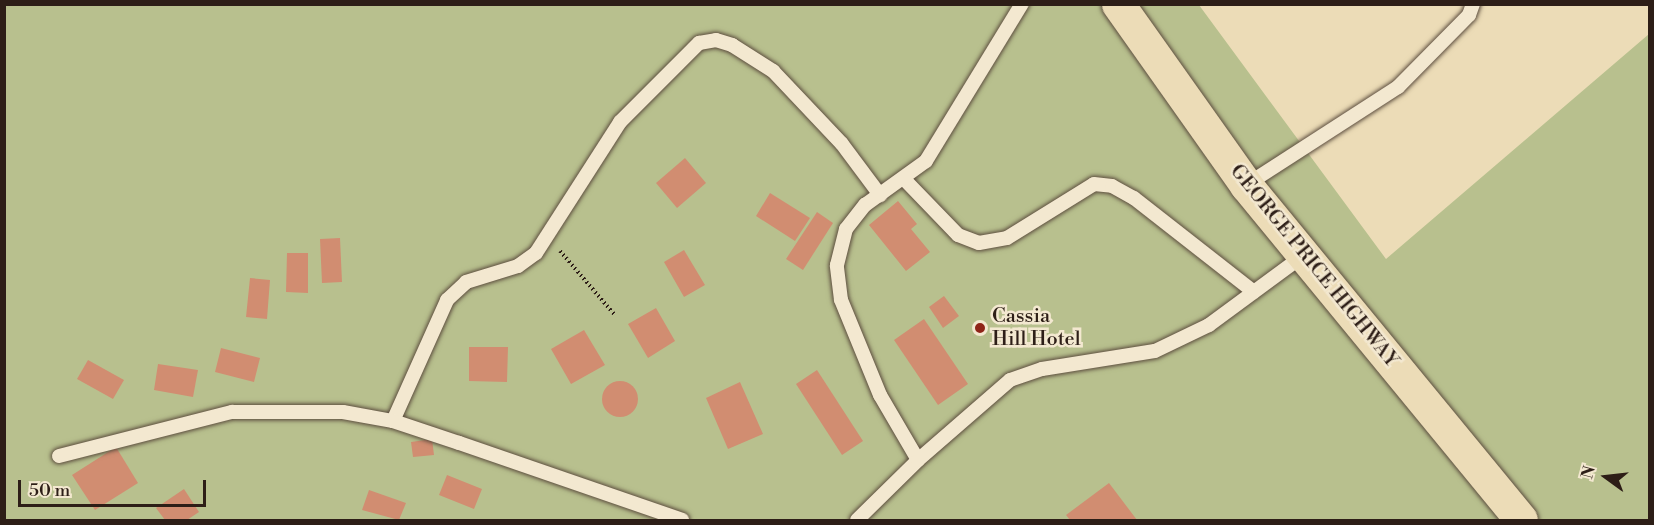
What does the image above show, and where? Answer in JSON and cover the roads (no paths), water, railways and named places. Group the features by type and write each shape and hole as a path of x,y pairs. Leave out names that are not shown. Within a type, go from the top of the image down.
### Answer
{"highway":[{"name":"GEORGE PRICE HIGHWAY","path":"1118,4 1246,185 1305,254 1521,520"}],"lane":[{"path":"918,460 880,395 841,300 837,265 846,229 866,205 926,161 1022,4"},
{"path":"1246,185 1398,87 1469,15 1473,4"},
{"path":"393,422 447,300 466,282 518,266 536,253 620,122 699,43 716,40 732,45 773,71 842,144 880,195"},
{"path":"904,179 958,235 979,243 1007,238 1094,184 1112,186 1134,198 1254,292"},
{"path":"857,520 918,460 1010,380 1042,369 1155,351 1209,325 1305,254"},
{"path":"59,456 232,412 342,412 393,422 682,520"}],"place":[{"name":"Cassia Hill Hotel","path":"980,328"}]}
